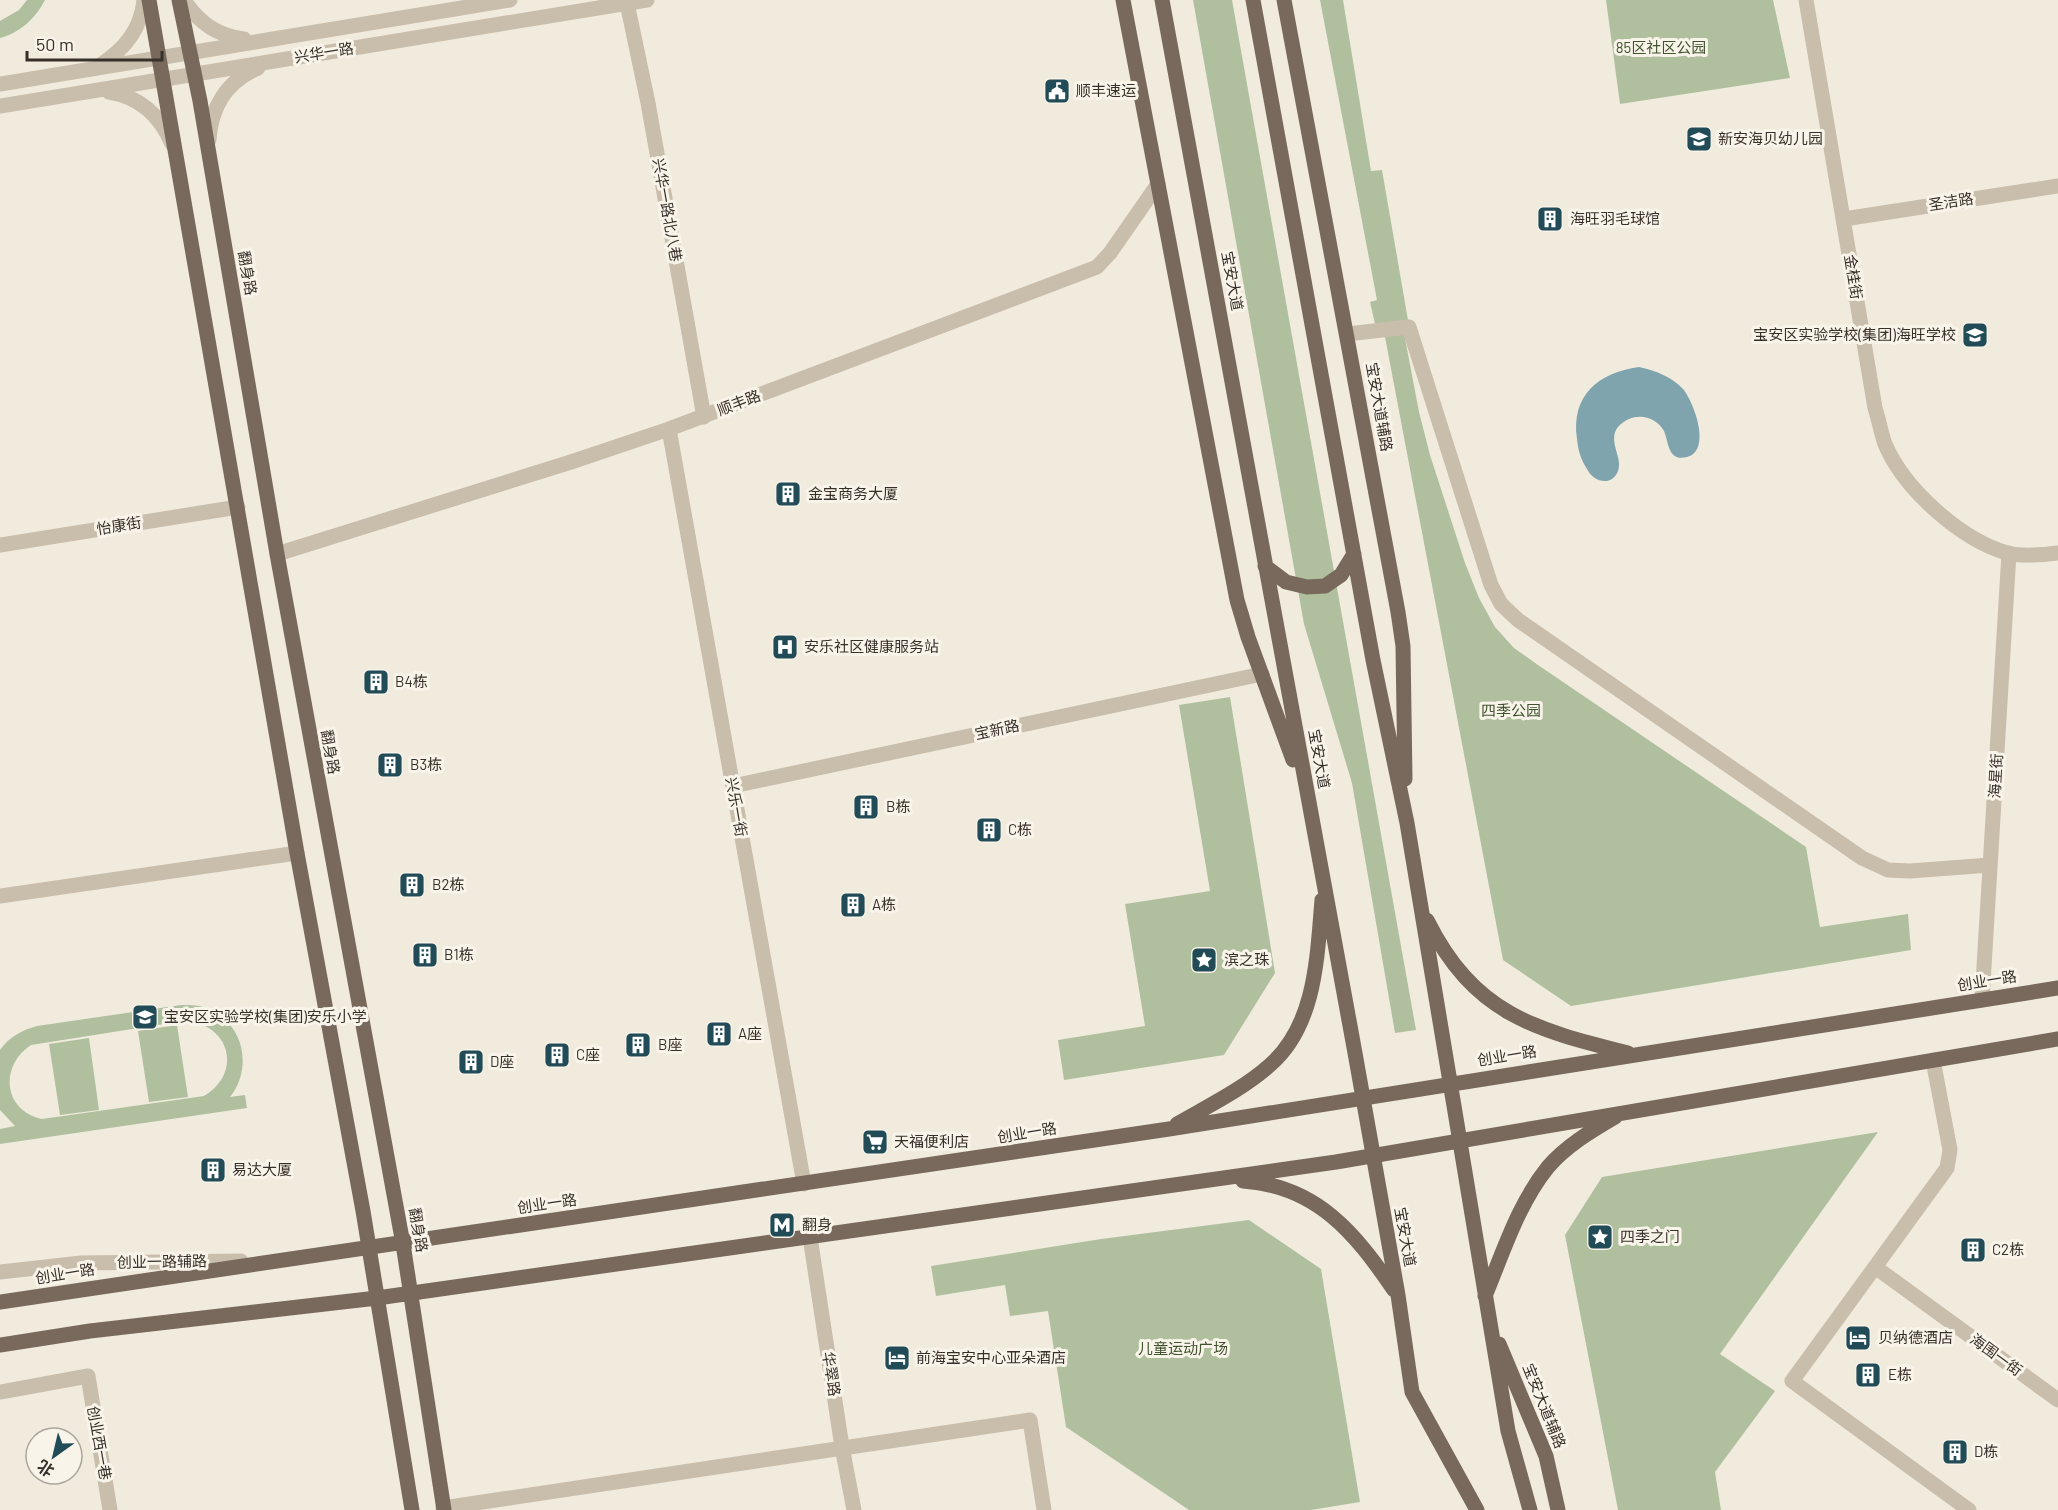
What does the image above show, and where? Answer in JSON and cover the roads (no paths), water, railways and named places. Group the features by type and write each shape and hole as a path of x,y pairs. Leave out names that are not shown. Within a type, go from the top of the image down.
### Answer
{"main road":[{"path":"149,0 297,853 370,1249 412,1510"},
{"name":"翻身路","path":"179,0 403,1244 443,1509"},
{"path":"1123,0 1237,600 1310,810"},
{"name":"宝安大道","path":"1162,0 1363,1098 1398,1295 1412,1392 1477,1510"},
{"path":"1253,0 1354,554 1407,824 1508,1431 1530,1510"},
{"name":"宝安大道辅路","path":"1284,0 1401,634 1407,824"},
{"path":"1265,566 1286,582 1307,587 1325,586 1341,575 1354,554"},
{"path":"1170,1129 1239,1087 1270,1065 1291,1041 1304,1016 1313,982 1323,879"},
{"path":"1420,908 1460,973 1502,1010 1550,1032 1636,1055"},
{"name":"创业一路","path":"0,1302 1170,1129 2058,988"},
{"path":"0,1345 90,1331 377,1298 1372,1156 2058,1039"},
{"path":"1485,1296 1514,1227 1537,1182 1560,1155 1601,1125 1624,1112"},
{"path":"1216,1179 1280,1186 1303,1196 1325,1210 1342,1224 1366,1250 1398,1295"},
{"name":"宝安大道辅路","path":"1489,1318 1546,1456 1558,1510"}],"street":[{"path":"94,68 110,59 126,45 142,17 144,0"},
{"path":"184,0 200,21 226,36 242,39 276,38"},
{"name":"兴华一路","path":"0,84 510,0"},
{"name":"兴华一路","path":"0,106 647,0"},
{"name":"金桂街","path":"1806,0 1875,408 1885,444 1902,475 1920,496 1941,515 1987,545 2009,553 2058,554"},
{"name":"兴华一路北八巷","path":"625,2 648,103 704,417"},
{"path":"208,152 212,118 225,91 248,72 278,60"},
{"path":"76,93 106,91 135,100 147,108 167,131 178,160"},
{"name":"顺丰路","path":"277,554 571,462 704,417 1097,267 1110,253 1158,184"},
{"name":"圣洁路","path":"1844,219 2058,186"},
{"path":"1347,334 1409,327 1491,585 1501,604 1518,620 1862,858 1888,870 1910,871 1990,865"},
{"name":"兴乐一街","path":"669,429 804,1184"},
{"name":"怡康街","path":"0,545 238,507"},
{"name":"海星街","path":"1982,1000 2009,553"},
{"name":"宝新路","path":"733,786 1262,675"},
{"path":"0,896 297,853"},
{"path":"1933,1060 1948,1141 1949,1163 1945,1172 1792,1381 1969,1510"},
{"name":"华翠路","path":"810,1237 842,1447 854,1510"},
{"name":"创业一路辅路","path":"0,1272 81,1263 289,1261"},
{"name":"海围一街","path":"1875,1267 2058,1400"},
{"name":"创业西一巷","path":"0,1392 88,1376 110,1510"},
{"path":"443,1509 1030,1420 1044,1510"}],"water":[{"path":"1639,367 1663,375 1683,389 1696,415 1700,436 1698,446 1694,453 1687,457 1676,457 1670,450 1664,431 1658,423 1649,418 1634,417 1620,425 1616,431 1614,438 1618,471 1607,481 1598,480 1590,473 1579,451 1576,424 1578,410 1583,398 1600,381 1624,370"}],"place":[{"name":"顺丰速运","path":"1057,91"},
{"name":"新安海贝幼儿园","path":"1699,139"},
{"name":"海旺羽毛球馆","path":"1550,219"},
{"name":"宝安区实验学校(集团)海旺学校","path":"1975,335"},
{"name":"金宝商务大厦","path":"788,494"},
{"name":"安乐社区健康服务站","path":"785,647"},
{"name":"B4栋","path":"376,682"},
{"name":"B3栋","path":"390,765"},
{"name":"B栋","path":"866,807"},
{"name":"C栋","path":"989,830"},
{"name":"B2栋","path":"412,885"},
{"name":"A栋","path":"853,905"},
{"name":"B1栋","path":"425,955"},
{"name":"滨之珠","path":"1204,960"},
{"name":"宝安区实验学校(集团)安乐小学","path":"145,1017"},
{"name":"A座","path":"719,1034"},
{"name":"B座","path":"638,1045"},
{"name":"C座","path":"557,1055"},
{"name":"D座","path":"471,1062"},
{"name":"天福便利店","path":"875,1142"},
{"name":"易达大厦","path":"213,1170"},
{"name":"翻身","path":"782,1225"},
{"name":"四季之门","path":"1600,1237"},
{"name":"C2栋","path":"1973,1250"},
{"name":"贝纳德酒店","path":"1858,1338"},
{"name":"前海宝安中心亚朵酒店","path":"897,1358"},
{"name":"E栋","path":"1868,1375"},
{"name":"D栋","path":"1955,1452"}],"park label":[{"name":"85区社区公园","path":"1661,48"},
{"name":"四季公园","path":"1511,711"},
{"name":"儿童运动广场","path":"1183,1349"}]}
